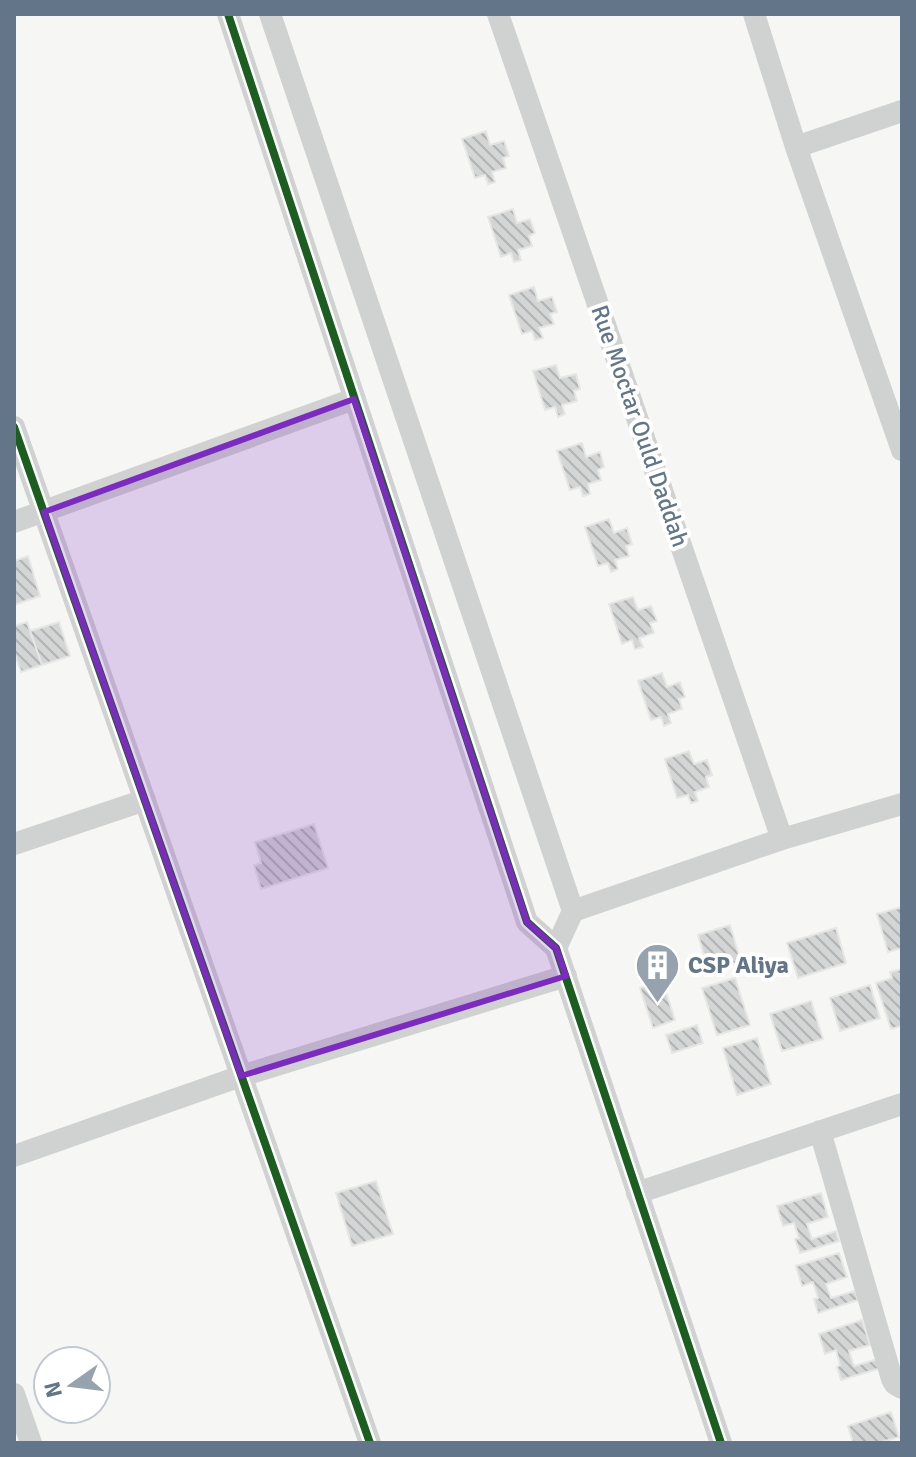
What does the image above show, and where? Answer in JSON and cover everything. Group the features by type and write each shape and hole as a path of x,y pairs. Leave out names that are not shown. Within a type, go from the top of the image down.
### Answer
{"street":[{"path":"228,14 527,922 556,948 721,1443"},
{"path":"270,14 573,911 556,948"},
{"name":"Rue Moctar Ould Daddah","path":"498,14 782,839"},
{"path":"754,14 796,147 892,389 902,450"},
{"path":"796,147 902,111"},
{"path":"14,522 354,399"},
{"path":"14,427 370,1443"},
{"path":"14,844 145,800"},
{"path":"573,911 782,839 902,804"},
{"path":"14,1156 241,1076 566,976"},
{"path":"637,1193 902,1104"},
{"path":"820,1131 892,1379 902,1388"},
{"path":"14,1394 31,1443"}],"highlighted area":[{"path":"354,399 527,922 556,948 566,976 241,1076 44,512"}],"building":[{"path":"486,131 490,145 504,141 509,156 503,158 506,168 492,172 495,182 488,184 485,175 475,178 462,139"},
{"path":"513,209 517,223 530,219 535,233 529,236 532,246 518,250 521,260 514,262 511,253 501,257 488,217"},
{"path":"534,287 538,301 552,297 557,312 550,314 554,324 539,328 543,338 535,340 532,331 522,334 509,295"},
{"path":"556,365 560,378 576,374 580,389 574,391 577,401 562,405 565,414 558,417 555,407 545,410 533,371"},
{"path":"582,443 586,457 600,452 604,467 598,470 601,480 588,484 590,494 583,496 580,487 570,490 557,451"},
{"path":"609,519 614,533 627,528 632,544 626,546 629,556 615,560 618,569 611,572 608,563 598,566 585,527"},
{"path":"28,556 40,596 14,605 14,561"},
{"path":"633,597 638,610 651,606 657,621 650,623 654,633 639,638 643,647 635,649 632,640 622,644 609,604"},
{"path":"27,622 42,665 21,672 14,652 14,626"},
{"path":"59,622 70,656 42,665 30,631"},
{"path":"662,673 667,687 680,682 685,697 679,699 682,709 668,714 671,723 664,726 661,717 651,720 638,681"},
{"path":"689,751 694,764 707,760 712,775 706,777 709,787 695,792 698,801 691,803 688,795 677,798 665,759"},
{"path":"314,824 328,868 261,889 254,865 261,863 255,842"},
{"path":"902,907 902,948 888,952 877,914"},
{"path":"730,925 741,962 709,972 698,935"},
{"path":"836,928 846,963 798,978 787,943"},
{"path":"902,969 902,1026 891,1029 876,983 892,978 890,972"},
{"path":"735,978 750,1025 717,1035 702,988"},
{"name":"CSP Aliya","path":"662,980 675,1020 653,1028 640,988"},
{"path":"870,985 880,1018 840,1031 830,998"},
{"path":"811,1001 823,1039 782,1051 770,1014"},
{"path":"697,1025 703,1043 672,1053 666,1035"},
{"path":"757,1038 771,1084 737,1095 723,1048"},
{"path":"376,1181 393,1234 352,1246 336,1193"},
{"path":"821,1193 828,1217 807,1224 812,1239 836,1231 839,1241 800,1253 794,1223 783,1226 777,1206"},
{"path":"839,1253 847,1277 826,1284 831,1298 855,1291 858,1300 818,1313 813,1282 802,1286 796,1266"},
{"path":"862,1320 870,1345 849,1351 854,1366 878,1359 881,1368 841,1380 836,1350 825,1354 819,1334"},
{"path":"891,1412 899,1437 878,1443 853,1443 848,1426"}],"cycle path":[{"path":"228,14 527,922 556,948 721,1443"},
{"path":"14,427 370,1443"}],"place":[{"name":"CSP Aliya","path":"657,1004"}]}
